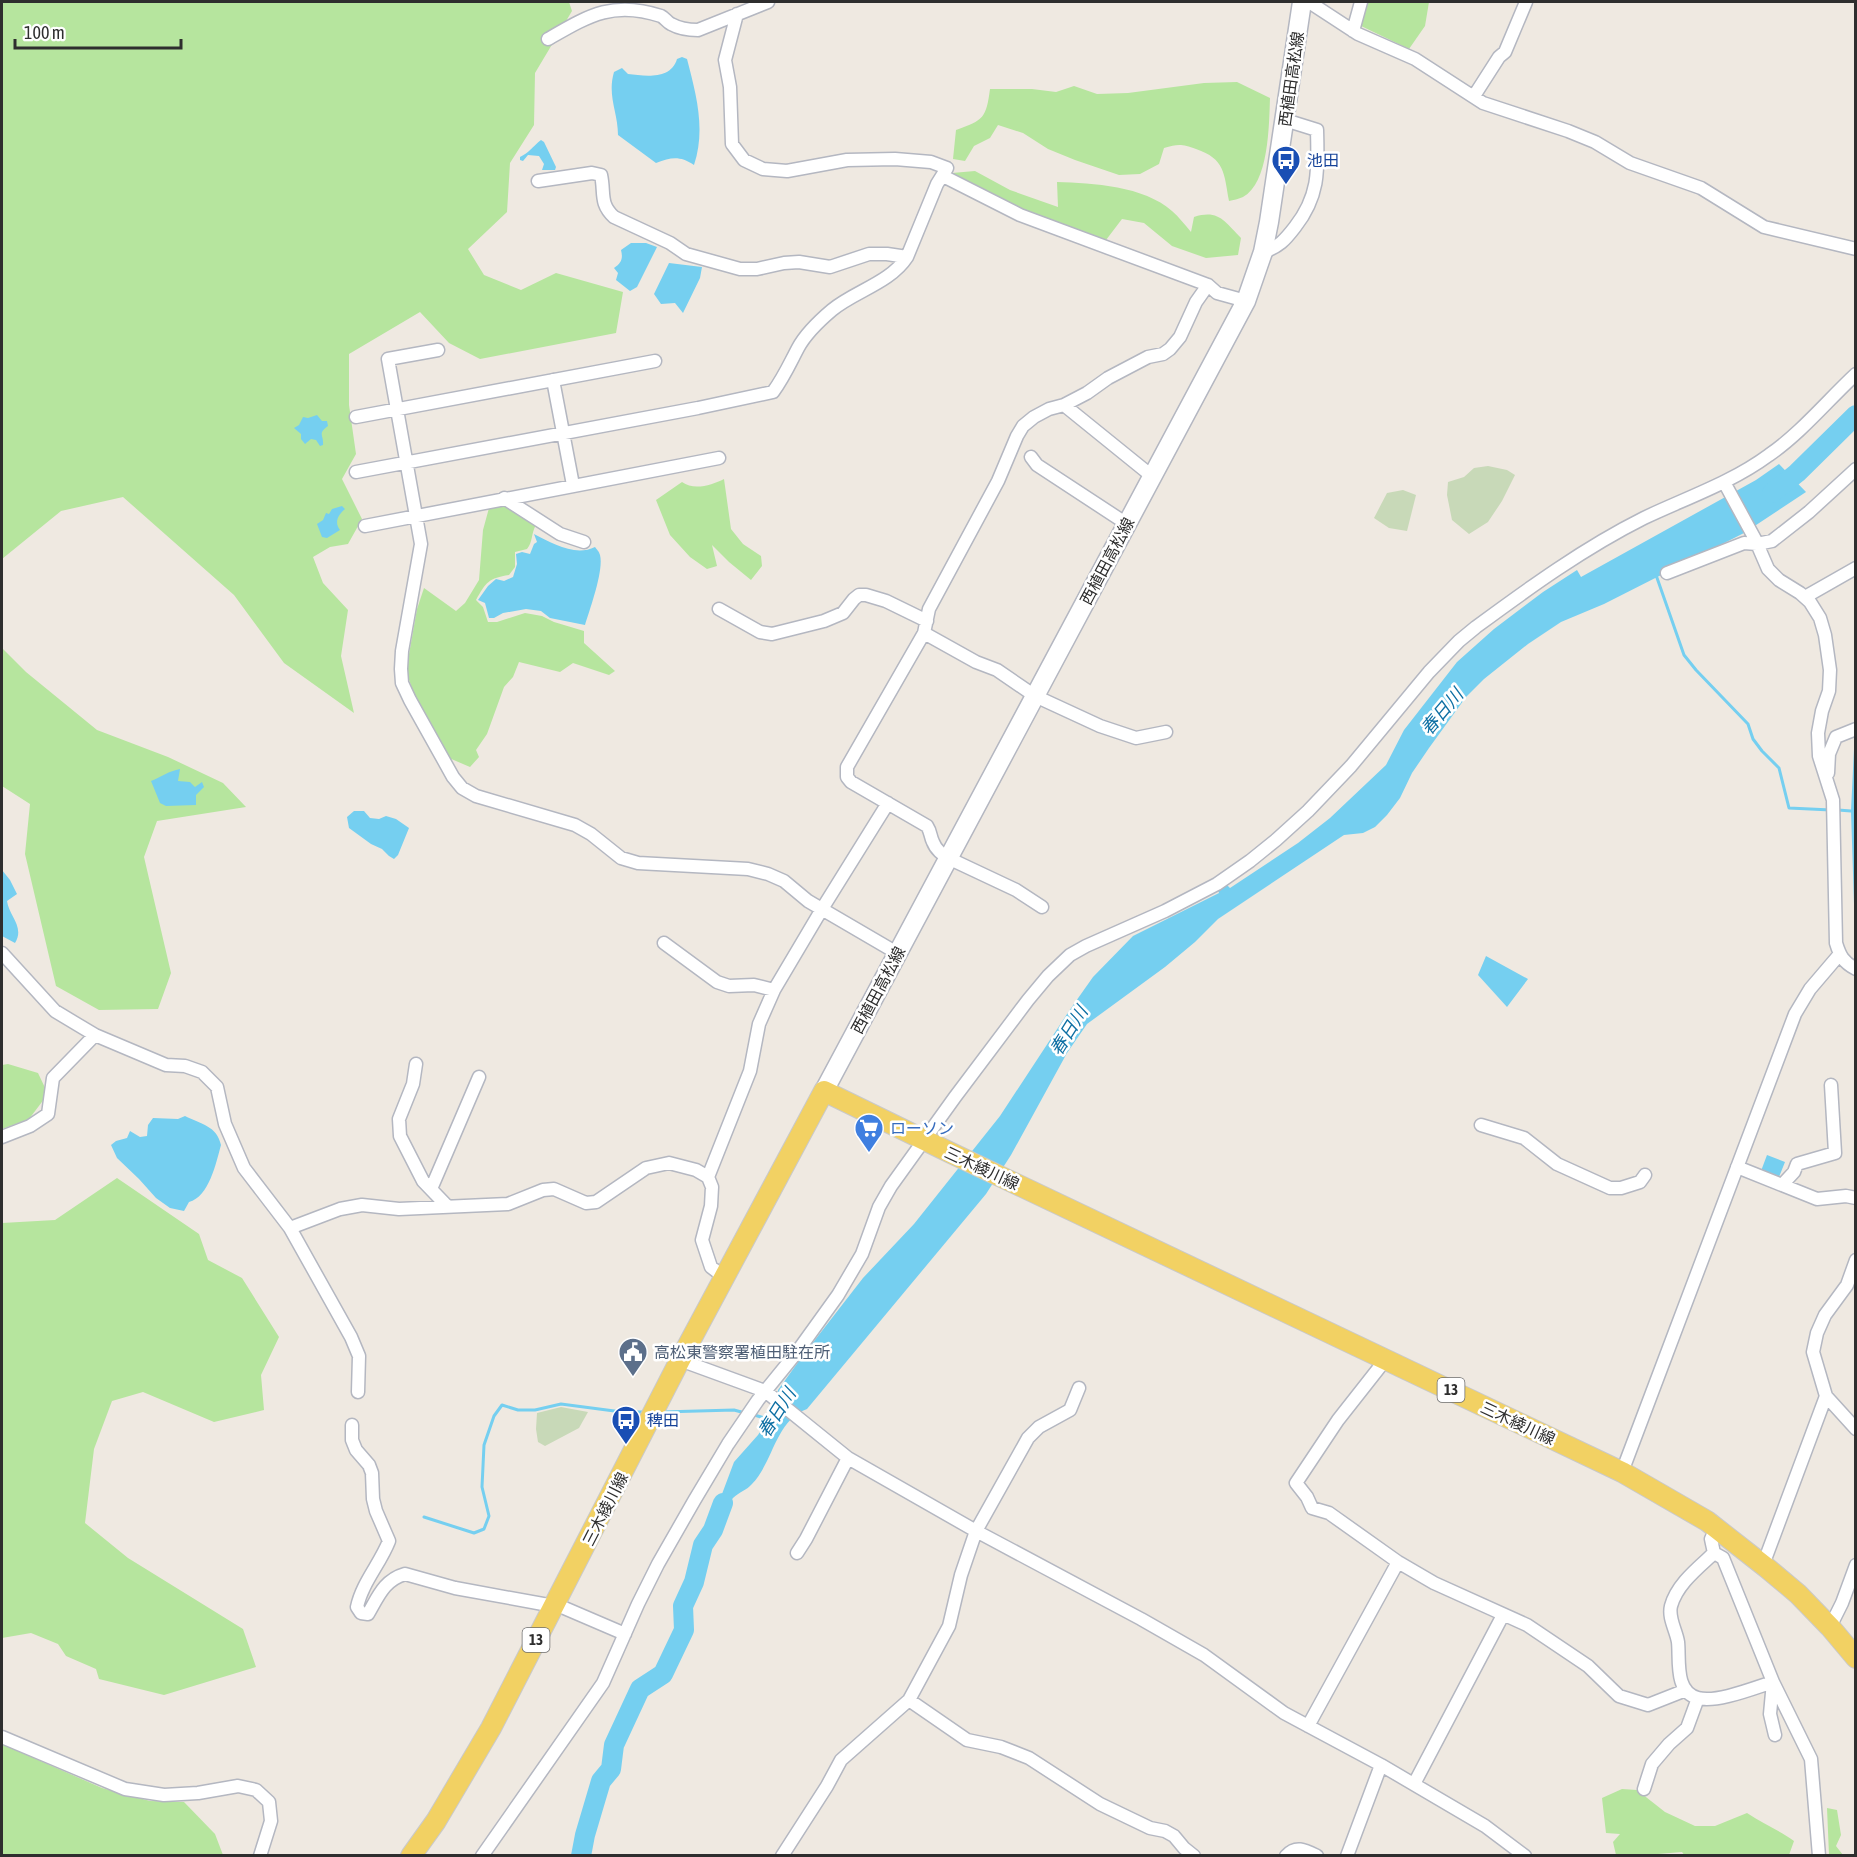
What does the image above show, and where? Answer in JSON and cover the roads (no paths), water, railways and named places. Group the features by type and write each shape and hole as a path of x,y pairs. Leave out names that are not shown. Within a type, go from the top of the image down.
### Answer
{"main road":[{"name":"西植田高松線","path":"824,1091 1246,301 1263,252 1269,222 1302,2"},
{"name":"三木綾川線","path":"411,1856 436,1821 491,1728 680,1360 824,1091 1654,1489 1716,1528 1798,1593 1856,1658"}],"street":[{"path":"548,39 589,15 603,9 620,6 663,16 670,24 686,30 698,30 741,9 768,2"},
{"path":"1309,2 1353,31 1415,59 1483,103 1595,142 1630,163 1701,188 1764,227 1856,249"},
{"path":"1353,31 1361,2"},
{"path":"1474,96 1499,57 1505,52 1526,2"},
{"path":"356,472 773,392 811,329 834,309 900,268 946,168 932,162 895,159 847,160 787,171 763,169 744,160 732,144 730,87 725,60 741,9"},
{"path":"1263,252 1276,248 1288,237 1312,199 1316,182 1317,130 1285,120"},
{"path":"538,181 592,173 601,175 603,201 607,211 614,218 670,243 686,254 740,269 757,269 799,262 830,267 869,254 907,257"},
{"path":"943,176 1020,215 1208,285 1217,293 1246,301"},
{"path":"1042,907 1016,890 939,852 927,826 851,782 847,767 924,633 929,609 998,482 1023,426 1049,409 1064,405 1087,393 1107,378 1170,349 1180,337 1196,302 1208,285"},
{"path":"438,350 388,359 421,544 402,651 402,683 453,777 462,788 476,796 575,825 591,834 621,858 638,863 748,869 784,880 808,901 897,953"},
{"path":"356,417 655,361"},
{"path":"482,1856 603,1683 658,1564 694,1501 728,1444 838,1295 862,1254 879,1207 891,1186 955,1097 1048,976 1070,955 1185,902 1217,884 1250,861 1308,811 1351,765 1429,672 1476,627 1607,538 1643,519 1725,484 1745,471 1784,444 1856,374"},
{"path":"553,380 573,485"},
{"path":"1064,405 1153,477"},
{"path":"365,525 719,458"},
{"path":"1031,458 1037,465 1128,524"},
{"path":"1667,573 1744,543 1772,541 1809,512 1856,469"},
{"path":"1725,484 1756,541 1768,569 1779,580 1810,602 1820,618 1825,635 1830,670 1829,692 1822,711 1818,733 1819,756 1833,806 1836,943 1839,955 1844,962 1856,969"},
{"path":"504,498 560,534 584,542"},
{"path":"1805,597 1856,568"},
{"path":"719,609 760,632 772,634 824,621 843,613 859,595 866,595 886,601 927,621"},
{"path":"924,633 976,662 997,670 1035,696 1100,726 1136,738 1166,732"},
{"path":"1827,780 1830,754 1836,737 1856,729"},
{"path":"708,1177 750,1071 759,1024 774,990 888,803"},
{"path":"664,943 717,982 729,986 754,985 774,990"},
{"path":"2,953 55,1011 95,1035 166,1065 185,1066 202,1072 217,1087 225,1124 244,1168 290,1228 351,1337 359,1356 357,1392"},
{"path":"1622,1472 1795,1014 1810,988 1839,955"},
{"path":"2,1137 30,1126 48,1114 53,1078 95,1035"},
{"path":"416,1064 412,1084 399,1119 400,1136 423,1180 448,1207"},
{"path":"431,1189 479,1077"},
{"path":"1782,1185 1794,1172 1797,1164 1835,1154 1831,1085"},
{"path":"1481,1125 1524,1138 1557,1164 1610,1188 1621,1188 1640,1182 1645,1175"},
{"path":"290,1228 340,1209 362,1205 399,1209 507,1204 543,1190 554,1189 586,1203 596,1202 646,1168 669,1163 696,1170 708,1177 712,1187 711,1206 702,1240 711,1267 724,1277"},
{"path":"1737,1167 1817,1199 1846,1196 1856,1198"},
{"path":"1856,1260 1847,1285 1825,1315 1817,1333 1813,1352 1826,1396 1856,1429"},
{"path":"1386,1359 1338,1420 1296,1483 1312,1508 1329,1513 1398,1562 1434,1583 1527,1625 1588,1666 1619,1696 1648,1706 1686,1690"},
{"path":"680,1360 767,1393 848,1458 976,1531 1204,1655 1284,1713 1381,1765 1485,1826 1525,1856"},
{"path":"787,1854 841,1760 909,1700 949,1626 961,1575 976,1531 1028,1438 1039,1427 1070,1410 1079,1388"},
{"path":"1762,1565 1826,1396"},
{"path":"352,1425 352,1440 372,1473 374,1505 389,1541 359,1596 357,1607 361,1613 368,1614 384,1586 396,1576 405,1574 456,1588 555,1605 625,1634"},
{"path":"797,1552 848,1458"},
{"path":"1716,1528 1711,1539 1714,1553 1723,1558 1773,1683 1811,1759 1819,1856"},
{"path":"1714,1553 1690,1575 1671,1606 1671,1616 1678,1641 1678,1666 1686,1690 1698,1698 1723,1698 1773,1683"},
{"path":"1308,1726 1398,1562"},
{"path":"1830,1627 1842,1604 1856,1565"},
{"path":"1414,1784 1503,1615"},
{"path":"1773,1683 1770,1714 1775,1735"},
{"path":"1644,1789 1652,1764 1687,1728 1698,1698"},
{"path":"909,1700 967,1740 1001,1747 1029,1758 1100,1804 1149,1828 1165,1831 1174,1836 1194,1856"},
{"path":"2,1737 125,1789 164,1795 198,1793 238,1786 256,1790 269,1802 271,1821 260,1856"},
{"path":"1347,1856 1381,1765"},
{"path":"1286,1856 1294,1849 1301,1848 1317,1856"}],"water":[{"path":"682,57 687,59 696,98 699,125 698,152 694,165 676,158 656,163 618,135 612,96 614,72 622,68 628,74 663,74 674,66 677,59"},
{"path":"541,140 556,167 555,170 542,170 544,164 539,156 528,155 523,161 520,160 520,157"},
{"path":"631,243 646,243 657,247 637,287 630,291 616,280 618,273 614,268 621,260 621,250"},
{"path":"669,263 702,267 700,278 683,313 675,303 661,304 654,294"},
{"path":"317,415 322,421 327,421 328,426 322,433 323,445 320,446 316,440 311,439 305,444 301,439 301,434 294,428 299,425 303,417"},
{"path":"1779,464 1806,492 1744,533 1604,604 1561,622 1528,644 1484,679 1466,697 1412,773 1400,798 1375,827 1363,833 1344,835 1218,919 1165,967 1087,1024 1067,1053 1011,1155 986,1194 807,1409 788,1423 759,1475 750,1486 733,1498 712,1529 734,1462 758,1435 776,1407 778,1390 863,1278 914,1224 1000,1116 1093,977 1133,936 1219,893 1218,890 1227,885 1230,888 1298,843 1330,818 1386,765 1404,730 1457,662 1494,629 1543,592 1577,570 1581,577 1756,480"},
{"path":"342,506 345,509 337,521 340,530 327,538 322,537 317,524 323,520 326,513 329,514 332,509"},
{"path":"534,534 564,548 587,550 595,547 599,552 601,562 598,580 585,625 550,618 541,611 526,609 489,618 485,603 478,600 496,579 504,581 513,577 517,564 516,554 522,552 530,554 537,542"},
{"path":"1855,746 1855,935 1851,811"},
{"path":"180,769 178,781 190,782 195,787 202,782 204,787 196,795 196,805 166,806 160,803 151,781"},
{"path":"354,811 364,811 370,818 379,819 386,816 396,819 409,828 398,855 394,859 349,828 347,817"},
{"path":"2,870 17,894 7,901 18,932 15,943 2,936"},
{"path":"1486,956 1528,979 1507,1007 1478,975"},
{"path":"185,1116 212,1130 221,1145 207,1187 196,1199 189,1202 184,1211 170,1208 156,1198 117,1158 111,1145 127,1138 130,1131 140,1137 147,1136 148,1125 153,1118 178,1119"},
{"path":"1767,1155 1785,1162 1779,1177 1761,1171"}],"waterway":[{"name":"春日川","path":"1772,493 1797,473 1856,415"},
{"path":"1656,575 1684,655 1748,724 1753,739 1779,768 1789,808 1831,810"},
{"path":"1838,810 1851,811"},
{"path":"424,1517 474,1533 484,1529 489,1516 482,1487 484,1445 494,1416 502,1405 518,1410 535,1410 561,1404 622,1412 646,1412"},
{"path":"662,1412 734,1410 745,1413"},
{"path":"751,1414 771,1420"},
{"name":"春日川","path":"581,1856 601,1781 611,1769 614,1745 640,1689 663,1674 684,1630 683,1606 694,1582 703,1545 713,1530 723,1503"}],"place":[{"name":"池田","path":"1286,186"},
{"name":"ローソン","path":"869,1154"},
{"name":"高松東警察署植田駐在所","path":"633,1378"},
{"name":"稗田","path":"626,1446"}]}
